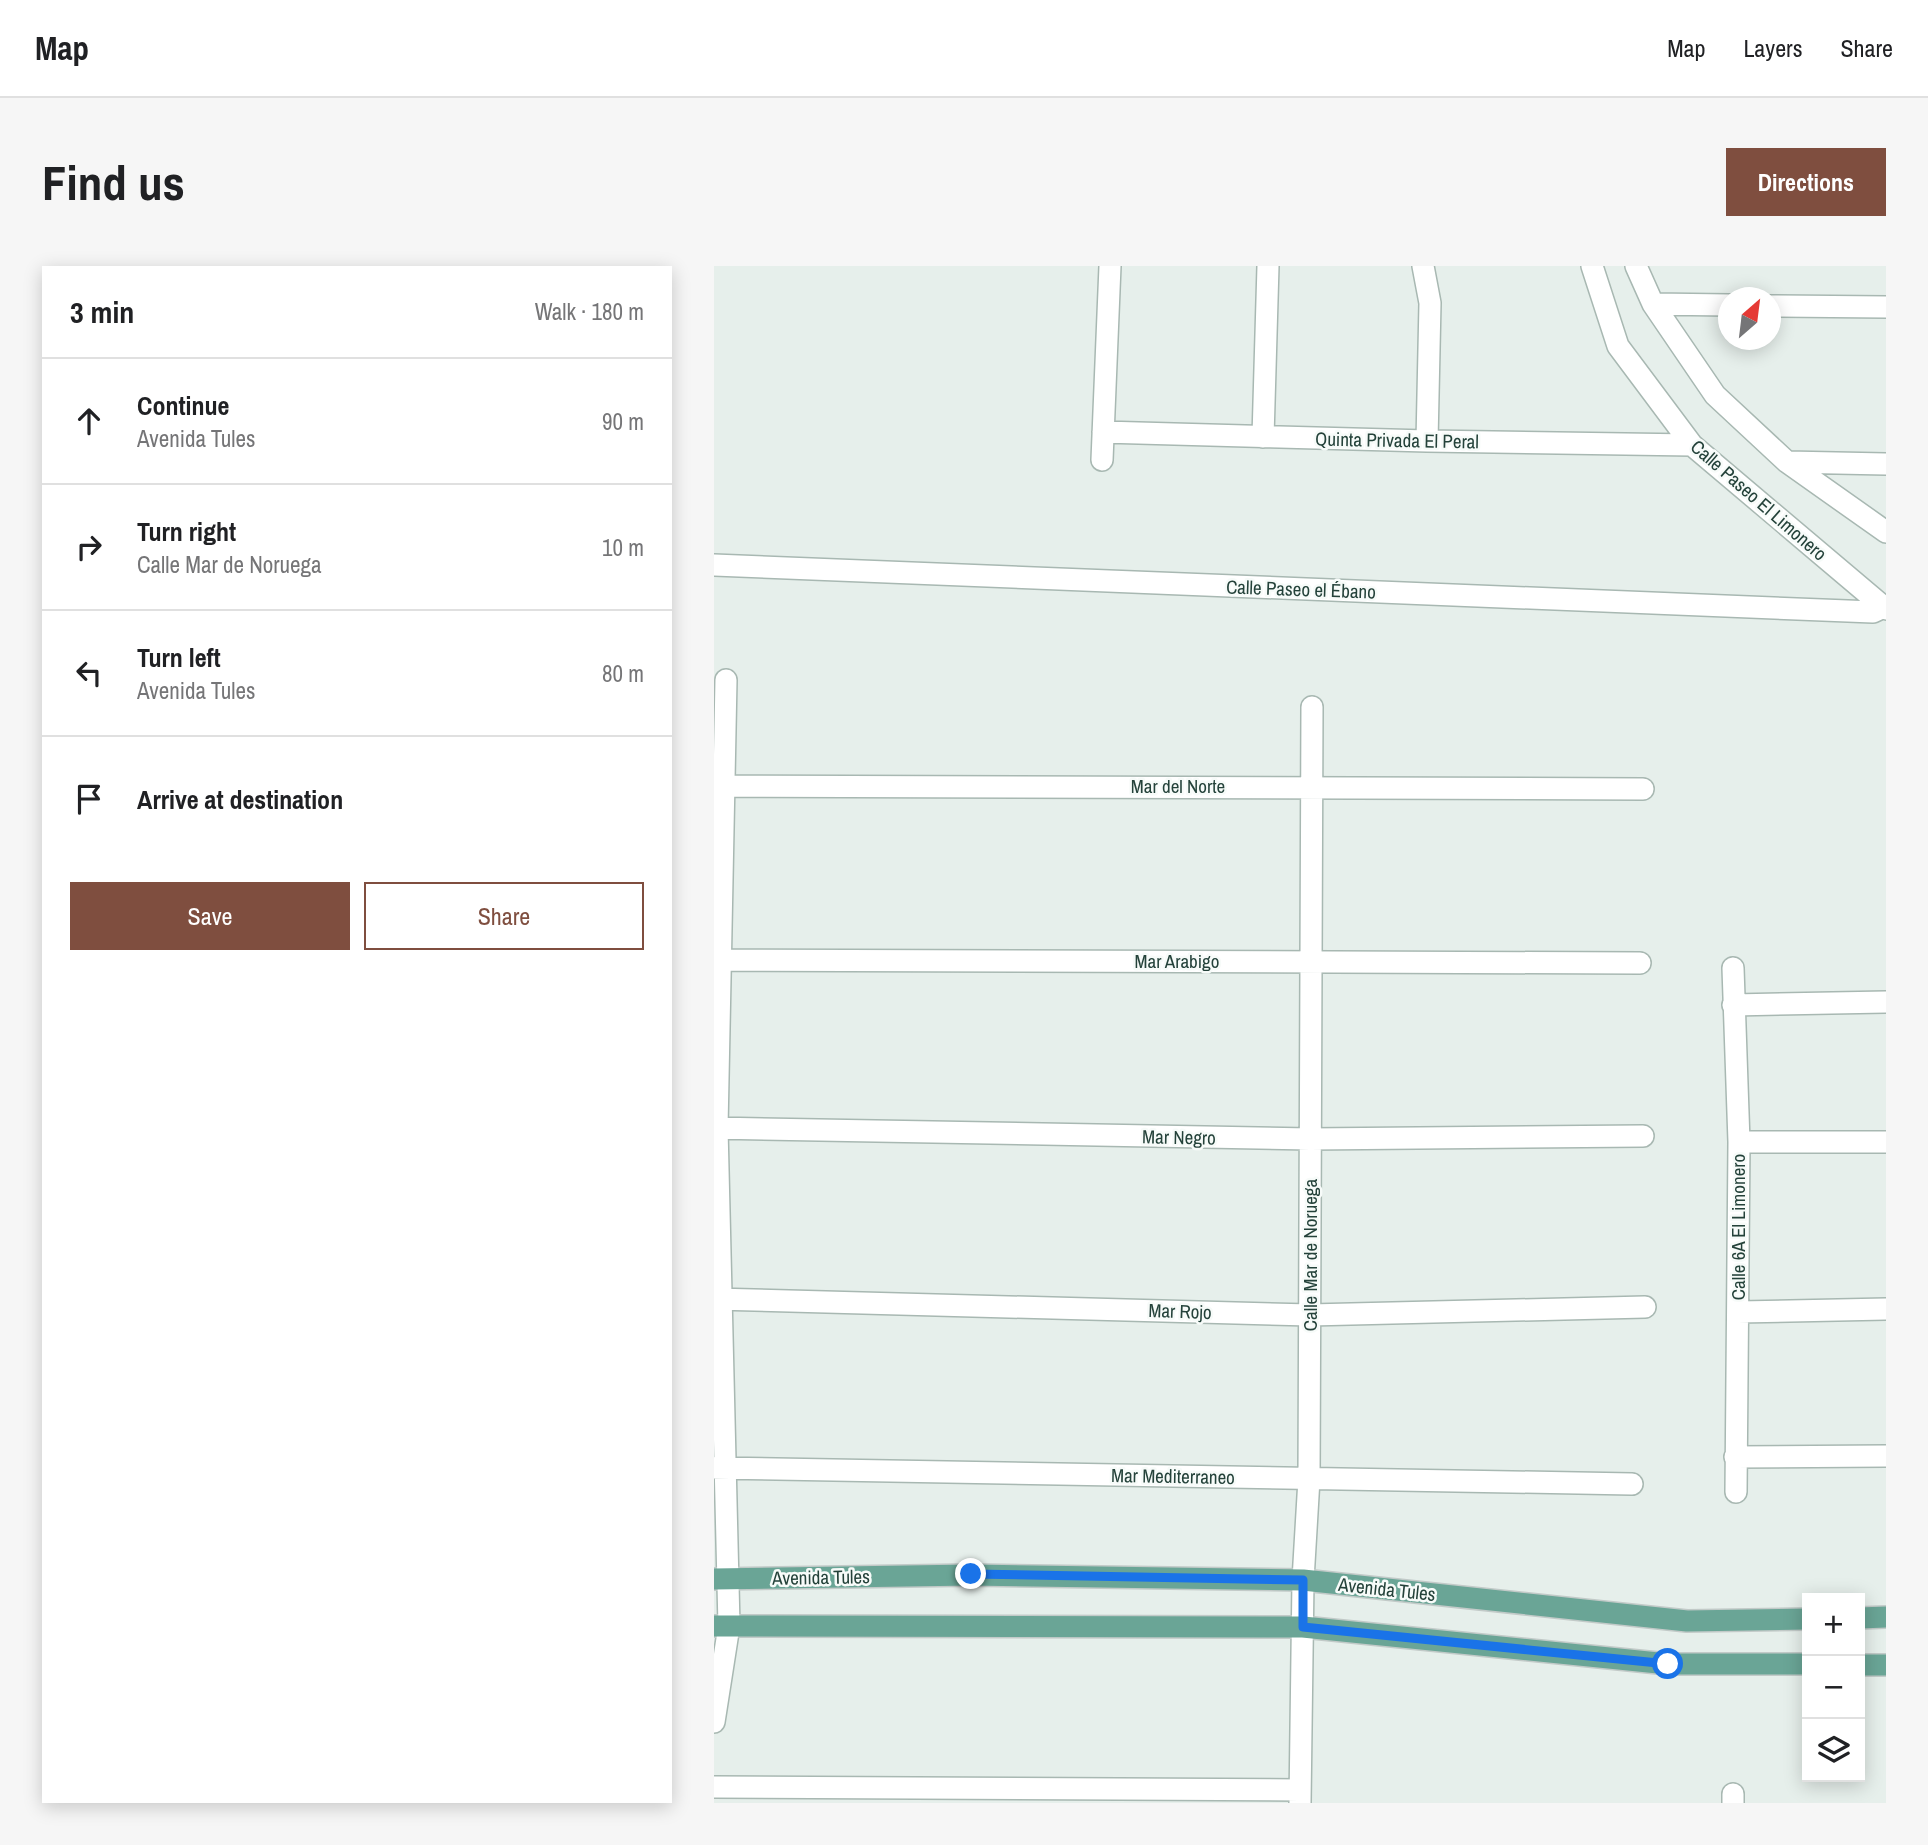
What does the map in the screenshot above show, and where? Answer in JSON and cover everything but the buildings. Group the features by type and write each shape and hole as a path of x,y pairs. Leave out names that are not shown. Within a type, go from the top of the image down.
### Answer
{"main road":[{"name":"Avenida Tules","path":"721,1578 971,1574 1303,1580 1687,1621 1802,1619"},
{"path":"1865,1618 1886,1617"},
{"path":"721,1626 1303,1627 1668,1664 1802,1664"},
{"path":"1865,1665 1886,1665"}],"street":[{"path":"1102,460 1110,266"},
{"path":"1263,437 1268,266"},
{"path":"1423,266 1430,303 1427,441"},
{"name":"Calle Paseo El Limonero","path":"1592,266 1618,346 1692,445 1885,607"},
{"path":"1636,266 1653,304 1715,395 1787,462 1886,532"},
{"path":"1653,304 1718,305"},
{"path":"1781,306 1886,307"},
{"name":"Quinta Privada El Peral","path":"1103,432 1692,445"},
{"path":"1787,462 1886,464"},
{"name":"Calle Paseo el Ébano","path":"714,565 1873,612 1885,607"},
{"path":"714,1723 721,1626 715,1128 719,786 726,680"},
{"name":"Calle Mar de Noruega","path":"1300,1796 1303,1580 1309,1479 1312,707"},
{"name":"Mar del Norte","path":"719,786 1643,789"},
{"name":"Mar Arabigo","path":"717,960 1640,963"},
{"name":"Calle 6A El Limonero","path":"1733,968 1739,1142 1736,1492"},
{"path":"1733,1005 1886,1002"},
{"name":"Mar Negro","path":"715,1128 1310,1139 1643,1136"},
{"name":"Calle 6A El Limonero","path":"1739,1142 1886,1142"},
{"name":"Mar Rojo","path":"718,1299 1310,1315 1645,1307"},
{"name":"Calle 6A El Limonero","path":"1738,1312 1886,1309"},
{"path":"1735,1457 1886,1456"},
{"name":"Mar Mediterraneo","path":"719,1468 1632,1484"},
{"path":"714,1787 1300,1796"}],"route":[{"path":"971,1574 1303,1580 1303,1627 1668,1664"}]}
